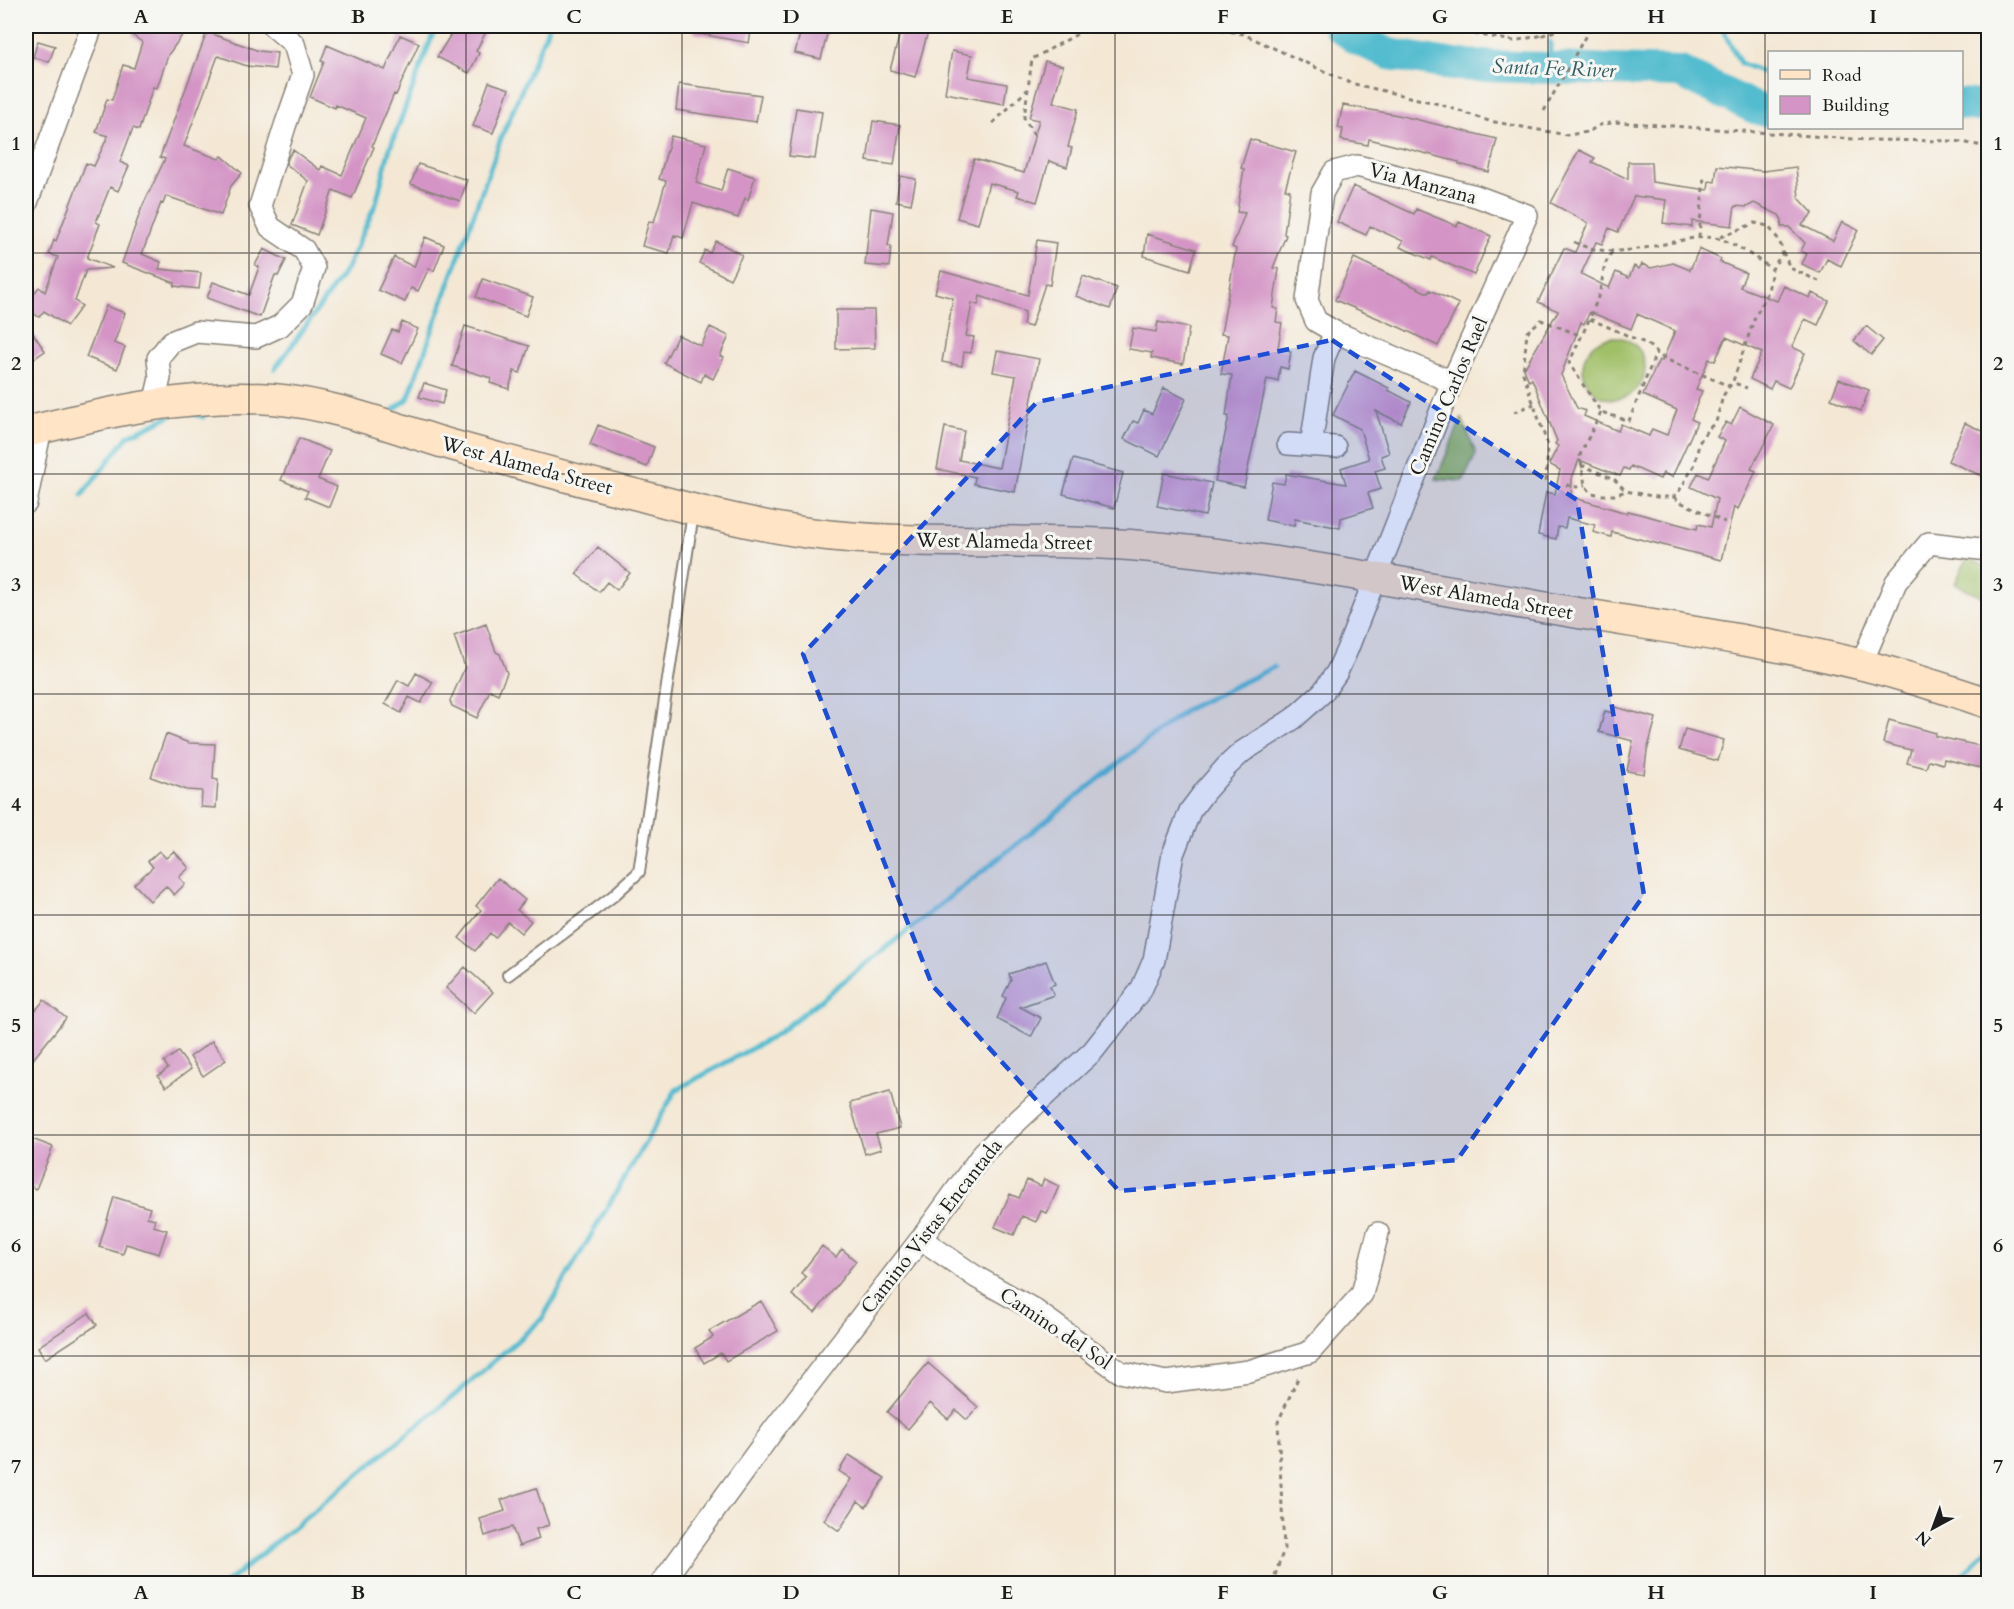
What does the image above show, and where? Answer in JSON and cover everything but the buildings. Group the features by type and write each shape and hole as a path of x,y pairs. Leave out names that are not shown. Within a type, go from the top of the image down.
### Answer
{"street":[{"path":"26,205 30,182 92,26"},
{"path":"154,404 160,378 158,358 171,342 196,332 256,337 280,326 302,304 314,268 304,250 270,227 260,206 303,75 294,44 273,26"},
{"name":"Via Manzana","path":"1452,382 1335,332 1316,321 1307,300 1322,193 1334,172 1357,166 1476,196 1527,215"},
{"name":"Camino Carlos Rael","path":"1374,578 1452,382 1527,215"},
{"path":"1311,446 1324,358 1335,332"},
{"name":"West Alameda Street","path":"33,430 187,399 260,398 298,402 530,467 771,527 822,534 896,539 1122,544 1221,555 1374,578 1705,634 1861,665 1928,683 1989,703"},
{"path":"26,503 33,430"},
{"path":"1288,444 1335,447"},
{"path":"1861,665 1896,582 1929,543 1989,550"},
{"name":"Camino Vistas Encantada","path":"661,1584 782,1418 921,1239 984,1152 1093,1051 1140,990 1154,960 1173,854 1190,812 1204,791 1227,766 1242,753 1293,719 1323,692 1337,672 1347,651 1374,578"},
{"path":"1310,1353 1362,1294 1378,1233"},
{"name":"Camino del Sol","path":"921,1239 976,1276 1033,1309 1120,1372 1166,1382 1249,1371 1310,1353"}],"lane":[{"path":"508,975 614,896 639,872 693,509"}],"path":[{"path":"1034,135 1024,118 1032,59 1089,26"},
{"path":"1204,26 1243,34 1350,83 1439,104 1489,120 1567,135 1588,132 1600,125 1617,122 1867,140 1956,141 1989,147"},
{"path":"1430,26 1514,41 1543,35 1569,26"},
{"path":"1538,26 1543,35"},
{"path":"1544,111 1591,27"},
{"path":"993,123 1028,88"},
{"path":"1699,237 1704,176"},
{"path":"1718,238 1755,223 1768,226 1779,240 1790,268 1822,283"},
{"path":"1574,242 1585,248 1612,252 1699,237 1718,238 1741,249 1772,269"},
{"path":"1612,252 1605,261 1600,293 1569,363 1601,412 1629,421 1656,353"},
{"path":"1674,497 1695,464 1699,443 1707,430 1716,422 1723,396 1729,386 1755,316 1768,292 1772,269 1783,252"},
{"path":"1590,318 1647,344 1663,358 1729,386 1737,384 1747,388"},
{"path":"1546,481 1548,446 1523,373 1527,332 1541,320 1582,336"},
{"path":"1514,412 1534,404"},
{"path":"1601,412 1580,455 1585,485 1591,493 1615,495 1626,491 1674,497 1680,502 1725,522"},
{"path":"1581,467 1584,466 1614,479 1626,491"},
{"path":"1566,485 1577,487 1585,485"},
{"path":"1272,1584 1284,1549 1278,1422 1310,1353"}],"highlighted area":[{"path":"1332,340 1577,500 1644,895 1457,1160 1119,1191 932,985 803,654 1037,402"}],"green space":[{"path":"1608,337 1620,337 1636,346 1643,356 1645,368 1643,380 1636,390 1620,399 1608,399 1597,394 1588,385 1583,374 1583,362 1588,351 1597,342"},
{"path":"1462,418 1476,454 1463,481 1436,479"},
{"path":"1967,558 1988,567 1988,599 1955,584"}],"waterway":[{"path":"275,369 347,268 376,203 389,151 436,26"},
{"path":"394,409 408,399 501,138 549,26"},
{"name":"Santa Fe River","path":"1339,26 1357,39 1389,54 1454,65 1680,72 1755,108 1768,111"},
{"path":"1721,26 1740,63 1768,74"},
{"path":"1550,42 1550,68"},
{"name":"Santa Fe River","path":"1963,104 1988,107"},
{"path":"192,413 203,417"},
{"path":"82,495 128,436 170,416"},
{"path":"225,1584 462,1389 542,1319 676,1090 776,1035 1187,709 1274,667"},
{"path":"1955,1584 1988,1548"}]}
